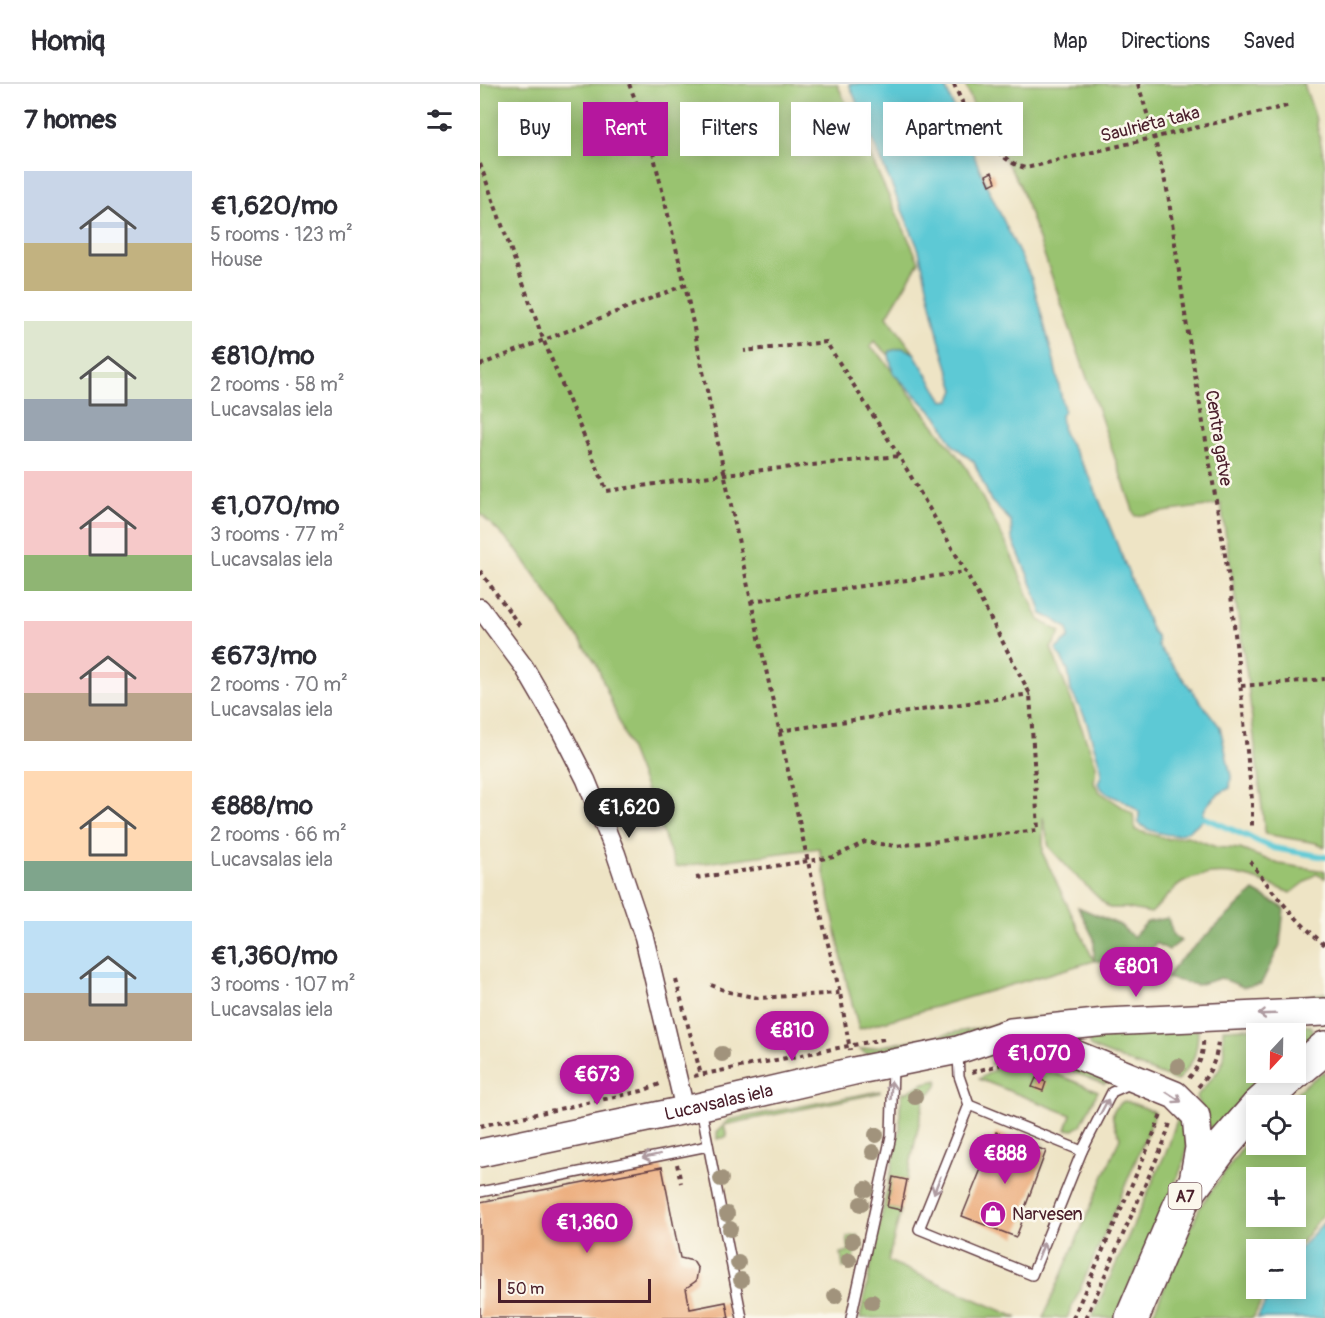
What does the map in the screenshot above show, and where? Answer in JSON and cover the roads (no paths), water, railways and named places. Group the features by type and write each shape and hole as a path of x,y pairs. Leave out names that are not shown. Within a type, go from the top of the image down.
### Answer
{"highway":[{"name":"A7","path":"1306,1064 1325,1048"},
{"name":"A7","path":"1270,1095 1283,1083"},
{"name":"A7","path":"1132,1318 1182,1201 1192,1185 1246,1119"}],"street":[{"path":"480,608 524,668 560,729 586,780 644,938 693,1108"},
{"name":"Lucavsalas iela","path":"958,1063 1011,1032 1106,1022 1325,1012"},
{"name":"Lucavsalas iela","path":"480,1153 893,1063 958,1063 1007,1050 1051,1046 1142,1080 1175,1095 1178,1109 1196,1116 1199,1148 1192,1185"}],"lane":[{"path":"851,1318 891,1136 893,1063"},
{"path":"958,1063 969,1105 919,1229 1032,1275 1082,1151 1112,1092 1142,1080"},
{"path":"969,1105 1082,1151"},
{"path":"693,1108 709,1149 742,1318"},
{"path":"480,1192 709,1149"}],"water":[{"path":"849,84 944,84 952,102 883,102 883,156 974,156 1032,280 1053,357 1064,410 1061,416 1063,433 1090,477 1152,631 1157,637 1158,646 1220,727 1231,776 1230,788 1211,801 1203,813 1205,818 1187,832 1170,835 1147,829 1139,823 1139,812 1100,787 1098,783 1101,768 1085,717 1071,691 1068,670 1056,649 1069,638 1068,629 1042,614 1012,538 1011,521 991,501 974,462 953,445 939,419 893,373 890,351 903,348 914,353 943,401 951,400 955,390 939,339 919,250 871,136 871,102 857,102"},
{"path":"1325,1221 1325,1318 1257,1318 1267,1299 1306,1299 1306,1242"}],"waterway":[{"path":"1205,818 1274,848 1325,857"}],"place":[{"name":"Narvesen","path":"993,1214"}]}
